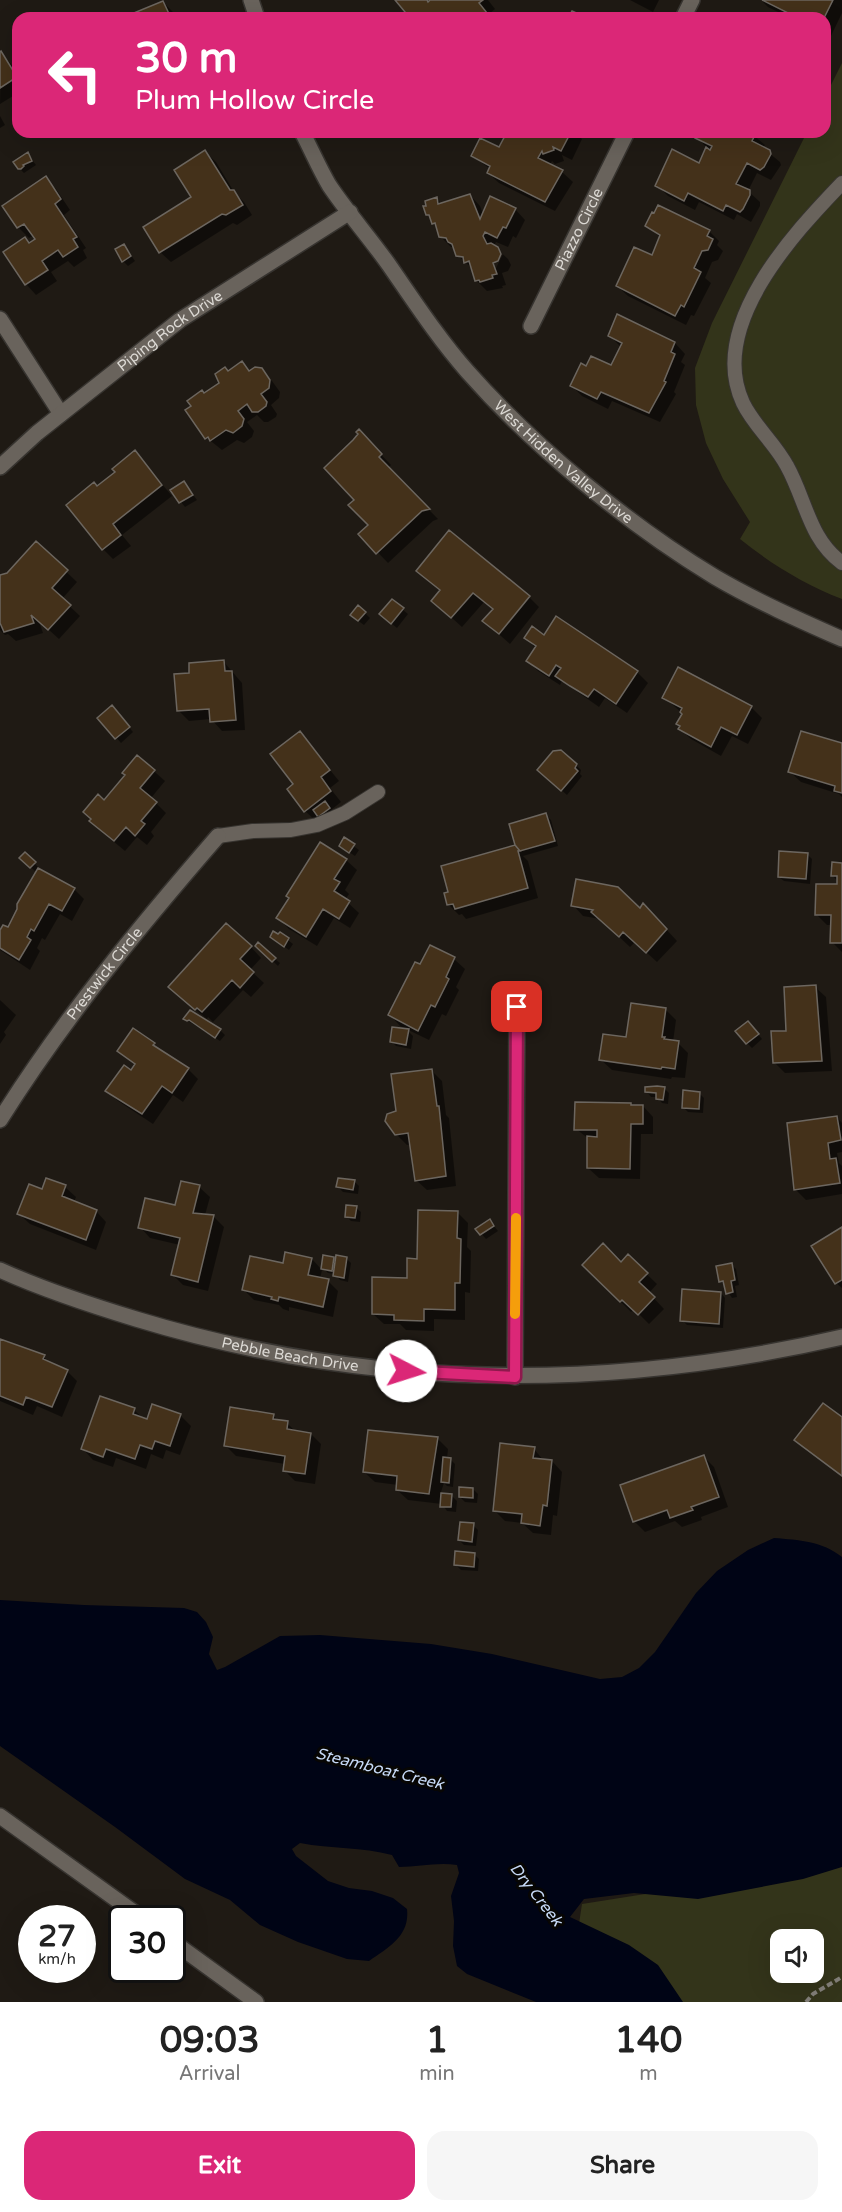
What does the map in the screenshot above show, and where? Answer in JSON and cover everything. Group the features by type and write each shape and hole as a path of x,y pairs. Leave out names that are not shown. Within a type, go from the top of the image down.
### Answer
{"street":[{"name":"West Hidden Valley Drive","path":"305,138 329,185 423,316 468,372 522,428 579,480 715,577 777,610 842,639"},
{"name":"Piazzo Circle","path":"531,326 624,138"},
{"name":"Piping Rock Drive","path":"0,467 37,432 180,320 350,212"},
{"path":"0,319 61,414"},
{"name":"Prestwick Circle","path":"0,1120 83,999 146,919 218,836"},
{"path":"515,1377 517,1007"},
{"name":"Pebble Beach Drive","path":"0,1270 90,1305 176,1331 261,1351 344,1365 414,1372 515,1377 604,1374 694,1365 782,1351 842,1337"},
{"path":"0,1816 124,1905"},
{"path":"186,1951 256,2002"}],"lane":[{"path":"842,183 821,205 761,282 741,323 735,352 735,375 742,401 757,427 786,464 812,527 821,542 831,555 842,563"},
{"path":"218,836 253,831 291,830 317,825 345,813 378,792"}],"path":[{"path":"806,2002 813,1994 842,1977"}],"green space":[{"path":"842,63 842,599 788,573 740,539 750,522 723,479 706,443 696,405 695,368 712,323 804,138 831,138 831,85"},
{"path":"842,1863 842,2002 562,2002 568,1996 582,1904"}],"water":[{"path":"774,1538 818,1544 842,1557 842,1867 803,1879 698,1899 634,1893 584,1899 570,1917 629,1945 658,1965 683,2002 536,2002 467,1974 457,1966 453,1946 454,1921 451,1896 459,1873 457,1865 399,1867 392,1855 369,1851 300,1843 292,1849 296,1856 328,1881 393,1898 407,1909 402,1934 391,1946 369,1961 347,1959 298,1942 260,1925 230,1900 185,1879 0,1746 0,1600 184,1608 197,1612 206,1622 213,1637 209,1654 217,1670 280,1636 320,1635 431,1644 492,1654 600,1679 622,1677 639,1668 655,1652 696,1593 717,1571 748,1550"}],"building":[{"path":"395,0 427,0 428,2 430,0 483,0 479,3 486,12 405,12"},
{"path":"762,0 833,0 827,12 786,12"},
{"path":"163,1 168,12 136,12"},
{"path":"0,52 12,69 12,80 0,88"},
{"path":"480,138 499,147 504,138 568,138 561,151 553,147 554,150 543,154 542,151 538,158 563,170 545,202 487,173 490,166 471,156"},
{"path":"695,138 754,138 752,141 770,150 771,154 764,167 760,170 747,163 736,184 750,190 750,195 740,212 726,205 723,211 688,193 684,201 655,186 672,149 699,163 706,147 710,150 712,146"},
{"path":"205,150 230,190 234,190 243,205 226,215 222,214 159,253 143,227 191,197 174,170"},
{"path":"28,152 32,161 18,169 13,162"},
{"path":"46,176 61,199 55,204 77,237 73,239 78,247 63,257 58,250 42,261 48,270 25,285 3,252 25,237 29,243 35,239 24,224 17,228 2,206"},
{"path":"470,194 480,219 490,196 516,208 506,228 503,227 497,238 485,232 483,236 487,244 491,243 498,247 501,254 498,261 493,263 497,274 492,275 493,278 480,282 475,281 469,261 464,263 463,257 456,256 452,244 446,238 439,237 435,223 432,224 423,206 426,206 425,201 437,197 438,204"},
{"path":"658,205 710,230 707,236 713,239 708,250 702,251 694,268 701,272 684,307 681,305 675,316 616,286 634,247 652,255 660,235 645,226"},
{"path":"124,244 131,256 122,262 115,249"},
{"path":"617,314 675,342 671,352 675,354 664,381 666,382 649,413 601,392 597,399 570,386 581,363 586,366 591,356 611,365 622,343 608,336"},
{"path":"242,361 249,371 255,367 262,368 270,380 269,388 261,394 267,402 266,406 258,412 252,412 247,404 238,411 244,419 242,426 233,433 226,430 210,441 208,437 205,439 185,410 191,406 187,401 202,390 204,393 219,383 215,374 225,367 228,371"},
{"path":"359,429 382,454 379,457 430,509 422,511 376,554 358,534 368,525 348,505 354,500 324,468 353,440"},
{"path":"135,450 162,485 113,524 121,535 102,550 66,505 94,482 97,486 115,472 112,469"},
{"path":"184,481 193,495 179,503 170,490"},
{"path":"449,530 530,596 499,634 482,621 493,609 473,593 451,618 431,601 440,590 416,571"},
{"path":"36,541 68,570 52,588 71,605 48,630 31,615 34,623 4,632 0,623 0,575 7,573"},
{"path":"392,599 404,608 391,624 379,614"},
{"path":"358,605 366,612 358,621 350,615"},
{"path":"556,616 638,671 616,704 594,689 588,697 570,686 555,676 561,668 556,665 549,676 526,661 536,646 524,638 532,626 544,635"},
{"path":"224,660 225,671 232,671 236,720 210,722 209,709 177,711 174,674 189,673 189,663"},
{"path":"678,667 752,706 737,735 721,727 711,747 678,729 680,726 676,724 682,714 680,712 682,708 662,698"},
{"path":"112,705 130,727 115,739 97,718"},
{"path":"300,731 330,770 321,777 331,791 304,812 287,789 293,784 270,754"},
{"path":"801,731 842,743 842,793 834,791 835,786 788,772"},
{"path":"561,750 577,764 575,768 578,771 561,791 537,770 553,751"},
{"path":"137,755 155,770 140,788 157,802 141,821 145,824 135,836 126,827 114,841 89,821 91,819 83,812 98,794 104,800 125,775 122,773"},
{"path":"325,801 330,808 318,817 313,810"},
{"path":"546,813 555,841 520,851 515,845 509,824"},
{"path":"344,837 355,844 349,853 339,846"},
{"path":"320,842 347,859 334,879 340,882 334,891 350,901 339,919 323,909 306,937 276,918 289,898 286,896"},
{"path":"515,845 520,851 518,851 528,888 455,909 453,904 447,905 444,893 448,892 441,866"},
{"path":"779,851 808,853 806,879 778,877"},
{"path":"25,852 36,862 30,868 19,858"},
{"path":"832,862 842,863 842,943 830,943 831,915 815,915 816,884 837,884 837,876 831,876"},
{"path":"38,868 75,888 62,911 49,904 34,931 31,929 27,937 31,940 19,960 0,948 0,930 3,925 8,927 17,909 17,904"},
{"path":"576,879 618,887 640,908 643,903 667,929 646,953 623,932 619,937 591,912 593,910 571,906"},
{"path":"226,923 252,946 240,959 254,972 240,988 232,980 202,1012 197,1008 195,1010 168,987"},
{"path":"273,931 278,934 280,932 289,938 284,947 270,937"},
{"path":"258,942 276,958 272,962 255,946"},
{"path":"430,945 455,957 446,977 449,979 435,1007 431,1005 418,1031 388,1015 415,962 420,964"},
{"path":"816,985 822,1061 773,1063 771,1031 786,1031 784,987"},
{"path":"631,1003 666,1008 662,1037 679,1041 675,1069 599,1060 603,1034 626,1037"},
{"path":"190,1010 221,1029 215,1038 189,1020 183,1019"},
{"path":"748,1021 759,1034 746,1044 735,1031"},
{"path":"392,1027 409,1029 406,1045 390,1042"},
{"path":"133,1028 155,1043 153,1045 189,1068 172,1093 162,1086 142,1114 105,1091 124,1065 131,1070 135,1064 117,1051"},
{"path":"432,1069 437,1106 439,1106 446,1176 415,1181 408,1133 395,1135 385,1121 387,1114 396,1111 391,1074"},
{"path":"645,1087 665,1087 663,1100 656,1099 656,1093 645,1092"},
{"path":"683,1090 700,1092 699,1109 682,1108"},
{"path":"575,1102 643,1105 643,1124 631,1124 630,1169 587,1168 587,1136 597,1137 597,1130 574,1130"},
{"path":"837,1116 841,1140 828,1143 830,1159 836,1158 840,1183 794,1190 787,1123"},
{"path":"46,1178 66,1185 62,1196 97,1210 86,1240 17,1214 29,1184 42,1189"},
{"path":"338,1178 355,1180 353,1190 336,1187"},
{"path":"181,1181 200,1185 193,1213 214,1215 198,1282 171,1275 180,1238 138,1228 145,1198 175,1205"},
{"path":"346,1205 357,1206 355,1218 345,1217"},
{"path":"418,1210 458,1211 457,1238 461,1239 460,1283 455,1283 455,1310 424,1309 424,1321 394,1320 394,1315 372,1314 372,1277 407,1278 407,1258 417,1259"},
{"path":"490,1219 494,1226 480,1235 475,1229"},
{"path":"842,1227 842,1280 835,1284 811,1246"},
{"path":"603,1243 621,1262 628,1254 648,1273 639,1282 655,1297 638,1315 622,1300 620,1302 582,1265"},
{"path":"285,1252 312,1258 308,1275 329,1279 323,1307 279,1297 278,1301 271,1299 272,1297 242,1290 250,1256 283,1263"},
{"path":"323,1255 334,1257 332,1271 321,1269"},
{"path":"336,1255 347,1257 344,1278 333,1276"},
{"path":"732,1263 735,1280 731,1281 733,1292 726,1294 723,1281 719,1282 716,1266"},
{"path":"682,1289 721,1292 719,1324 680,1321"},
{"path":"0,1339 45,1355 43,1359 68,1370 52,1407 26,1397 23,1405 0,1396"},
{"path":"100,1396 135,1408 133,1414 147,1419 152,1404 181,1414 170,1446 155,1441 152,1449 140,1445 135,1459 106,1449 103,1457 81,1449"},
{"path":"823,1403 842,1417 842,1476 794,1440"},
{"path":"230,1407 274,1414 273,1419 288,1421 287,1429 311,1433 305,1474 283,1471 285,1456 224,1446"},
{"path":"368,1430 438,1437 429,1494 396,1490 397,1476 363,1472"},
{"path":"500,1443 535,1447 533,1458 552,1460 547,1506 543,1505 540,1526 521,1523 522,1514 493,1511"},
{"path":"704,1455 719,1497 691,1507 693,1510 670,1518 667,1510 633,1522 620,1485"},
{"path":"443,1457 451,1458 449,1483 441,1482"},
{"path":"459,1487 473,1488 473,1498 459,1497"},
{"path":"441,1493 452,1494 451,1507 440,1507"},
{"path":"460,1522 474,1523 472,1542 458,1540"},
{"path":"455,1551 475,1553 474,1567 454,1565"}],"slow traffic":[{"path":"515,1314 516,1218"}],"route":[{"path":"406,1371 515,1377 517,1007"}],"water label":[{"name":"Steamboat Creek","path":"380,1768"},
{"name":"Dry Creek","path":"537,1894"}]}
